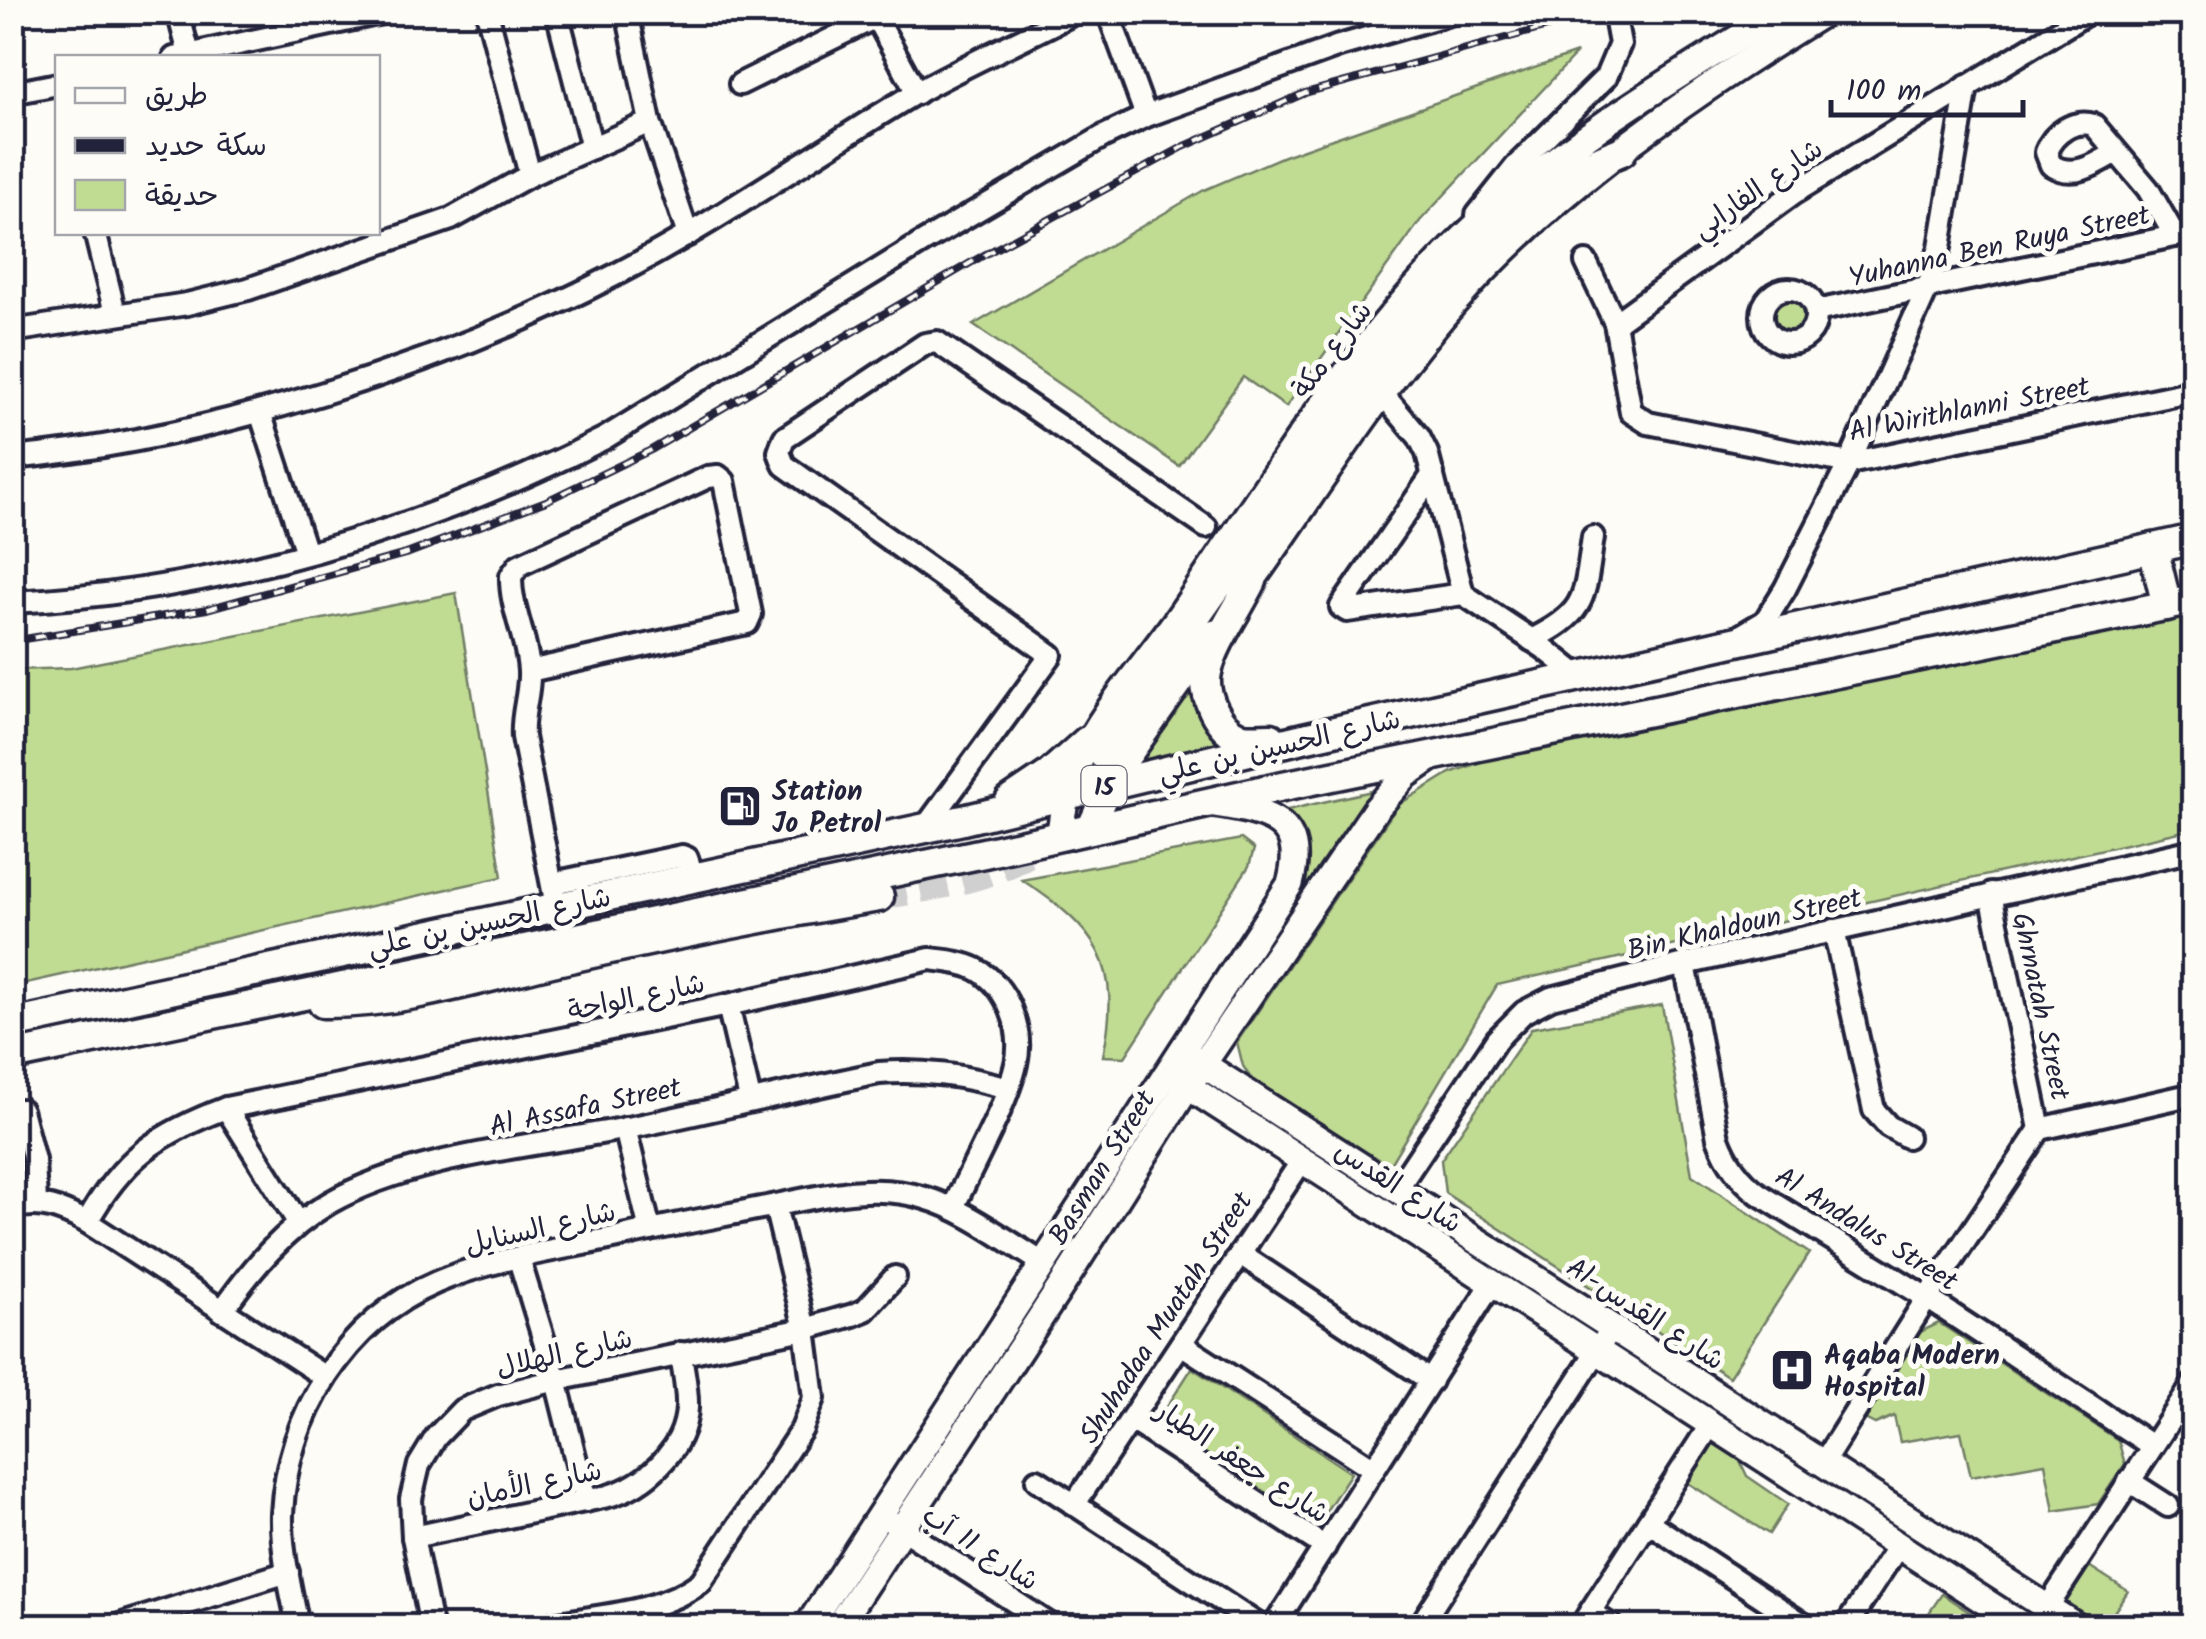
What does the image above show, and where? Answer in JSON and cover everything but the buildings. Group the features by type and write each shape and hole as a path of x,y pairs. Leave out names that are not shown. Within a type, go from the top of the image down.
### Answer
{"highway":[{"path":"986,814 1030,789 1100,761 1238,556 1420,310 1461,265 1530,204 1578,170 1622,151"},
{"name":"شارع الحسين بن علي","path":"12,1024 555,895 639,877 694,878 1065,795 1100,761 1303,738 2194,539"},
{"path":"2153,548 2180,603"},
{"path":"1252,581 1206,674 1210,702 1224,726 1241,738 1303,738"},
{"name":"شارع الحسين بن علي","path":"18,1061 277,999 2180,603"},
{"path":"277,999 340,1003 387,998 613,948 879,897"}],"main road":[{"name":"شارع مكة","path":"1089,830 1100,761 1144,668 1337,387 1410,295 1459,241 1549,163 1781,12"},
{"name":"شارع مكة","path":"1060,836 1065,795 1074,767 1100,761 1252,581 1381,392 1486,268 1622,151 1825,12"},
{"name":"Basman Street","path":"808,1626 890,1521 1069,1274 1172,1112 1185,1068 1230,1022 1376,810 1406,775 1435,755"},
{"name":"Basman Street","path":"841,1625 890,1521 1043,1263 1185,1068 1290,884 1295,861 1290,836 1274,819 1262,812 1209,803"},
{"path":"1230,1022 1227,1048 1231,1064 1254,1096"},
{"name":"Al-شارع القدس","path":"1185,1068 1254,1096 2076,1626"},
{"name":"شارع القدس","path":"1185,1068 1219,1105 1598,1350"},
{"path":"1172,1112 1194,1103 1219,1105"},
{"name":"Al-شارع القدس","path":"1598,1350 2013,1624"}],"street":[{"path":"178,12 182,55"},
{"path":"187,55 386,12"},
{"path":"487,12 530,175"},
{"path":"557,12 592,148"},
{"path":"627,12 650,122 688,235"},
{"path":"12,458 87,451 260,412 425,356 526,316 616,275 688,235 917,93 1076,12"},
{"path":"1108,12 1146,116"},
{"path":"1459,241 1516,166 1606,77 1620,44 1614,12"},
{"name":"شارع الفارابي","path":"1615,324 1794,193 2088,12"},
{"path":"12,602 118,594 182,584 306,553 445,510 605,438 1104,136 1146,116 1339,46 1451,13"},
{"path":"740,84 873,15 917,93"},
{"path":"12,93 55,85"},
{"path":"1726,644 1765,622 1785,589 1850,463 1928,287 1940,247 1967,86"},
{"path":"12,330 187,304 248,288 374,239 451,219 530,175 650,122"},
{"path":"2115,154 2184,234"},
{"name":"Yuhanna Ben Ruya Street","path":"1816,311 2184,234"},
{"path":"96,235 115,313"},
{"path":"1586,262 1615,324"},
{"name":"Al Wirithlanni Street","path":"1615,324 1632,412 1638,418 1850,463 2194,391"},
{"path":"925,828 1051,655 784,466 779,452 784,438 925,344 936,342 1206,527"},
{"path":"1381,392 1420,437 1462,594"},
{"path":"260,412 306,553"},
{"path":"1433,474 1340,607 1347,611 1462,594 1579,676"},
{"path":"529,670 747,623 751,614 724,481 718,476 708,478 519,565 510,582 529,670 524,737 555,895"},
{"path":"1514,691 1533,681 1538,644 1579,608 1593,537"},
{"path":"1785,589 1790,612 1797,619 1818,624"},
{"name":"Bin Khaldoun Street","path":"1398,1189 1496,1039 1524,1012 1551,998 1685,964 2194,850"},
{"name":"Ghrnatah Street","path":"1990,894 2040,1129"},
{"path":"1834,930 1874,1110 1888,1126 1907,1137"},
{"name":"شارع الواحة","path":"87,1222 135,1156 160,1136 226,1108 728,1006 930,959 977,970 996,985 1008,1002 1018,1047 1008,1088 953,1208"},
{"name":"Al Andalus Street","path":"1685,964 1718,1138 1734,1170 1760,1194 2152,1446"},
{"path":"728,1006 750,1099"},
{"name":"Al Assafa Street","path":"222,1311 258,1263 298,1222 373,1182 422,1167 910,1070 943,1073 1008,1088"},
{"path":"1823,1463 2040,1129 2194,1094"},
{"path":"226,1108 298,1222"},
{"path":"21,1110 34,1160 36,1204"},
{"path":"625,1128 650,1230"},
{"name":"Shuhadaa Muatah Street","path":"1074,1505 1303,1159"},
{"name":"شارع السنايل","path":"298,1626 282,1517 299,1432 325,1377 357,1334 433,1283 471,1269 859,1190 923,1197 953,1208 1043,1263"},
{"path":"12,1208 49,1205 87,1222 325,1377"},
{"path":"555,1625 664,1604 701,1582 810,1413 814,1384 805,1328 775,1206"},
{"path":"1240,1254 1431,1381"},
{"path":"519,1259 556,1380 586,1501"},
{"name":"شارع الهلال","path":"431,1626 413,1538 414,1479 418,1465 462,1410 482,1400 556,1380 805,1328 866,1310 895,1278"},
{"path":"1274,1626 1494,1282"},
{"path":"1420,1626 1613,1326"},
{"path":"1181,1344 1374,1469"},
{"name":"شارع الأمان","path":"413,1538 629,1490 657,1468 677,1439 687,1408 682,1354"},
{"path":"2047,1608 2194,1383"},
{"name":"شارع جعفر الطيار","path":"1131,1420 1325,1548"},
{"path":"1612,1626 1586,1619 1712,1424"},
{"path":"1038,1480 1260,1626"},
{"path":"2129,1481 2168,1506"},
{"name":"شارع 11 آب","path":"890,1521 1052,1626"},
{"path":"1648,1522 1806,1626"},
{"path":"1846,1626 1898,1546"},
{"path":"116,1626 154,1621 288,1572"},
{"path":"12,1609 16,1626"}],"green space":[{"path":"1577,53 1420,221 1286,407 1243,377 1179,466 973,325 1204,190 1284,156"},
{"path":"1789,292 1806,299 1813,316 1806,333 1789,340 1772,333 1765,316 1772,299"},
{"path":"456,593 502,877 13,986 13,670 71,668"},
{"path":"2193,616 2193,829 1497,985 1386,1171 1253,1082 1243,1066 1237,1042 1398,805 1450,773 1484,761"},
{"path":"1191,685 1226,746 1135,766"},
{"path":"1381,789 1202,1050 1198,1047 1243,981 1252,955 1303,880 1297,826 1283,811"},
{"path":"1241,839 1254,849 1249,866 1125,1057 1103,1056 1109,997 1098,952 1069,915 1022,880"},
{"path":"1662,1005 1692,1175 1809,1253 1729,1377 1445,1193 1441,1160 1532,1028"},
{"path":"1213,1078 1594,1321 1588,1332 1207,1089"},
{"path":"1939,1323 2118,1440 2125,1464 2098,1504 2054,1511 2045,1463 1971,1476 1961,1432 1900,1442 1894,1416 1875,1424 1865,1419 1918,1333"},
{"path":"1626,1349 2061,1626 2042,1626 1621,1356 1621,1350"},
{"path":"1192,1368 1351,1473 1313,1531 1154,1427"},
{"path":"1710,1440 1739,1459 1747,1476 1788,1504 1769,1534 1685,1481"},
{"path":"2089,1566 2128,1591 2105,1626 2065,1603"},
{"path":"1942,1594 1981,1620 1977,1626 1920,1626"}],"tunnel":[{"path":"879,897 989,872 1010,864 1046,839"}],"railway":[{"path":"12,641 207,609 409,553 546,501 651,450 984,255 1183,147 1305,93 1602,12"}],"place":[{"name":"Station Jo Petrol","path":"740,806"},
{"name":"Aqaba Modern Hospital","path":"1792,1370"}]}
